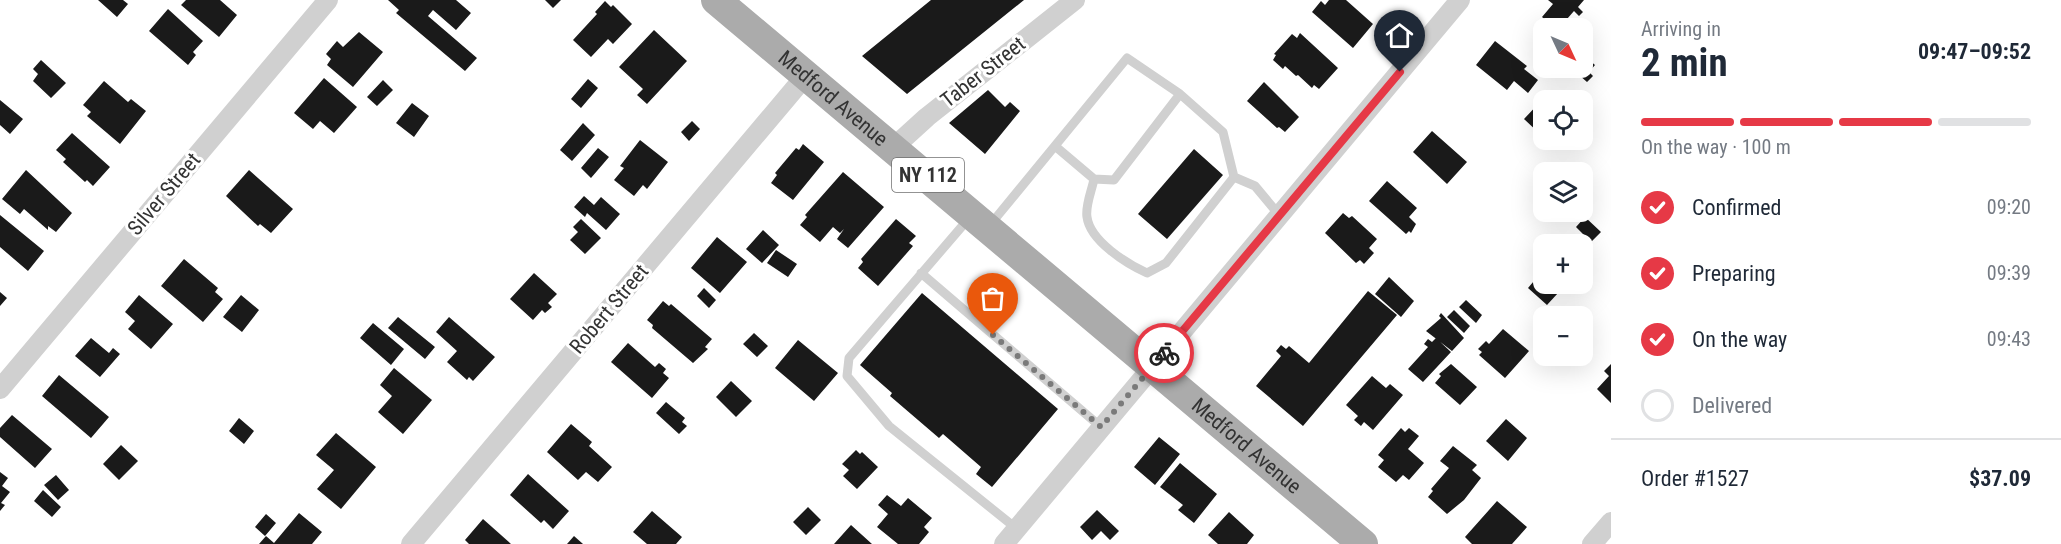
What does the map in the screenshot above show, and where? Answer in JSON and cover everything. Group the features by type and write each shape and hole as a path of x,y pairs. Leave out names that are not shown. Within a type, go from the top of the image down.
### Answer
{"main road":[{"name":"Medford Avenue","path":"717,0 1363,544"}],"street":[{"name":"Silver Street","path":"0,389 328,0"},
{"name":"Taber Street","path":"894,147 927,117 1075,0"},
{"path":"1004,544 1460,0"},
{"name":"Robert Street","path":"411,544 807,75"},
{"path":"1592,544 1611,522"}],"lane":[{"path":"1017,528 889,426 847,376 849,358 921,273 981,220 1054,146 1127,58 1180,94 1223,132 1234,177"},
{"path":"1054,146 1094,179 1114,180 1180,94"},
{"path":"1234,177 1255,186 1280,216"},
{"path":"1094,179 1087,217 1096,235 1123,262 1147,273 1166,263 1234,177"},
{"path":"921,273 1101,427"}],"building":[{"path":"98,0 123,0 128,4 117,17"},
{"path":"186,0 220,0 237,15 219,37 181,5"},
{"path":"388,0 456,0 471,13 456,30 433,10 428,16 477,58 465,71 396,13 399,10"},
{"path":"545,0 561,0 553,8"},
{"path":"931,0 1024,0 907,94 862,56"},
{"path":"1329,0 1346,0 1373,24 1353,48 1312,12 1321,1 1325,5"},
{"path":"1548,0 1584,0 1578,7 1583,12 1579,16 1574,11 1568,18 1543,18 1553,4"},
{"path":"605,1 611,7 613,5 632,24 613,44 608,39 591,57 573,40 597,14 595,12"},
{"path":"168,9 203,41 193,52 196,55 188,65 149,31"},
{"path":"654,30 687,61 647,104 637,95 643,89 619,67"},
{"path":"359,32 383,52 353,87 327,65 331,59 326,54 337,41 343,47"},
{"path":"1300,33 1338,68 1319,89 1314,85 1312,88 1298,75 1296,76 1285,66 1283,69 1273,60 1276,55 1274,54 1292,34 1297,38"},
{"path":"1495,41 1527,66 1524,69 1538,80 1528,93 1514,81 1507,90 1476,65"},
{"path":"41,60 66,83 51,98 33,81 38,74 33,69"},
{"path":"324,78 357,107 334,133 320,121 313,129 294,113"},
{"path":"588,79 598,88 581,108 571,99"},
{"path":"383,80 393,90 377,106 367,97"},
{"path":"104,81 128,102 131,99 146,111 120,144 87,116 91,112 83,105"},
{"path":"1264,82 1299,117 1285,132 1277,128 1247,101"},
{"path":"988,90 1005,107 1010,102 1020,111 985,154 949,123"},
{"path":"0,100 23,119 10,134 0,125"},
{"path":"412,103 429,116 414,137 396,123"},
{"path":"1533,109 1533,127 1524,119"},
{"path":"692,121 700,129 689,141 681,132"},
{"path":"583,123 595,135 572,161 560,150"},
{"path":"1432,131 1467,162 1447,184 1413,152"},
{"path":"72,133 110,167 93,186 87,180 85,182 63,162 66,159 56,150"},
{"path":"640,140 668,162 647,189 643,185 634,196 614,180 624,168 620,166"},
{"path":"803,144 824,162 793,200 771,183 777,175 775,173 796,148 799,150"},
{"path":"598,148 609,157 591,178 581,168"},
{"path":"1194,149 1223,175 1167,239 1138,214"},
{"path":"26,170 72,213 56,232 48,226 48,230 24,209 20,214 2,199"},
{"path":"249,170 293,209 271,233 260,224 258,226 226,196"},
{"path":"843,172 884,207 848,248 837,239 844,229 840,233 833,227 820,242 800,225 807,217 805,215"},
{"path":"1387,181 1417,208 1409,217 1416,224 1411,233 1409,231 1406,234 1369,201"},
{"path":"584,196 594,205 601,197 620,214 606,230 587,213 585,217 574,207"},
{"path":"1343,213 1349,218 1352,216 1377,239 1369,248 1374,253 1364,264 1360,260 1356,263 1325,233"},
{"path":"0,215 44,251 28,271 0,247"},
{"path":"581,219 601,238 585,254 570,240 578,232 573,227"},
{"path":"896,219 916,236 909,243 913,246 878,286 858,268 863,262 861,259"},
{"path":"1580,222 1590,222 1601,232 1593,240 1593,234 1583,234 1576,227"},
{"path":"763,230 779,245 762,263 746,249"},
{"path":"717,237 747,262 720,293 691,268"},
{"path":"776,250 797,264 788,277 767,263"},
{"path":"184,259 218,288 215,292 223,299 203,322 161,286"},
{"path":"534,273 557,294 548,303 552,307 545,313 542,310 533,320 510,299"},
{"path":"1389,277 1414,301 1401,317 1375,294"},
{"path":"1533,282 1533,292 1528,288"},
{"path":"704,288 716,300 709,308 697,296"},
{"path":"1368,291 1397,315 1303,426 1256,386 1281,356 1276,351 1281,345 1286,349 1289,346 1309,363"},
{"path":"0,292 7,298 0,306"},
{"path":"922,293 1058,409 992,487 976,474 981,467 943,434 939,438 890,396 892,393 860,365"},
{"path":"1535,294 1557,294 1547,305"},
{"path":"139,295 173,324 151,349 128,329 135,321 125,312"},
{"path":"241,295 259,310 242,332 223,317"},
{"path":"1466,300 1482,315 1476,323 1459,307"},
{"path":"663,301 669,306 671,304 712,339 705,347 708,349 693,363 652,328 653,325 647,320"},
{"path":"1454,310 1470,326 1464,333 1447,317"},
{"path":"1441,313 1464,338 1452,351 1426,331 1441,318 1439,316"},
{"path":"398,317 435,347 425,359 388,328"},
{"path":"449,317 495,357 473,381 469,377 467,380 447,362 457,351 436,332"},
{"path":"373,323 404,349 391,365 360,338"},
{"path":"1503,329 1529,351 1505,378 1479,355 1482,352 1478,349 1486,341 1489,344"},
{"path":"754,333 768,346 757,357 743,344"},
{"path":"91,338 109,353 113,348 120,354 100,377 75,356"},
{"path":"1436,338 1451,352 1423,382 1408,369 1428,347 1424,344 1428,339 1432,342"},
{"path":"798,340 838,373 814,401 775,368"},
{"path":"628,343 655,367 659,363 666,369 663,373 669,378 652,398 611,362"},
{"path":"1451,364 1477,387 1460,405 1435,383 1441,376 1439,374"},
{"path":"1611,364 1611,403 1597,389 1609,376 1604,371"},
{"path":"394,368 432,400 403,434 378,412 392,396 380,385"},
{"path":"59,375 109,417 91,438 42,396"},
{"path":"1372,376 1386,388 1390,384 1403,395 1373,430 1364,422 1361,426 1354,420 1358,416 1346,405"},
{"path":"731,381 752,401 736,417 716,397"},
{"path":"666,402 685,418 682,422 687,426 679,434 656,413"},
{"path":"12,415 52,449 35,468 0,437 0,428"},
{"path":"239,418 254,431 244,444 229,431"},
{"path":"1506,419 1527,438 1508,461 1486,441"},
{"path":"571,424 592,442 589,446 612,467 598,482 586,472 578,480 547,452"},
{"path":"1401,428 1405,432 1409,428 1419,436 1408,449 1424,463 1409,480 1403,475 1396,482 1378,467 1384,460 1378,455"},
{"path":"336,433 376,467 341,509 317,489 334,470 316,455"},
{"path":"1159,437 1180,454 1155,485 1134,467"},
{"path":"121,445 138,461 119,480 103,464"},
{"path":"1453,446 1477,465 1472,470 1481,478 1464,500 1447,514 1428,497 1433,491 1431,489 1449,468 1440,461"},
{"path":"856,450 860,454 862,452 878,467 857,489 843,476 849,470 842,464"},
{"path":"1180,463 1217,494 1194,523 1178,510 1183,505 1160,487"},
{"path":"0,472 8,478 2,486 10,492 1,503 5,505 0,511"},
{"path":"528,474 569,511 553,529 544,520 541,523 510,495"},
{"path":"56,475 69,490 58,500 44,485"},
{"path":"43,490 61,507 52,517 34,501"},
{"path":"887,495 901,506 908,498 932,518 924,527 929,532 919,544 898,544 877,527 888,514 878,505"},
{"path":"1497,501 1527,527 1512,544 1472,544 1465,537"},
{"path":"808,507 821,520 806,535 793,522"},
{"path":"1097,510 1119,531 1110,540 1101,531 1092,540 1080,527"},
{"path":"652,511 682,537 676,544 647,544 633,532"},
{"path":"1229,512 1254,535 1247,544 1218,544 1208,535"},
{"path":"299,513 322,532 312,544 259,544 266,536 274,543"},
{"path":"266,514 276,523 265,536 255,527"},
{"path":"483,519 511,544 469,544 465,540"},
{"path":"851,525 872,544 834,544"},
{"path":"574,536 583,544 567,544"}],"way so far":[{"path":"993,335 1101,427 1164,353"}],"route":[{"path":"1164,353 1400,72"}]}
